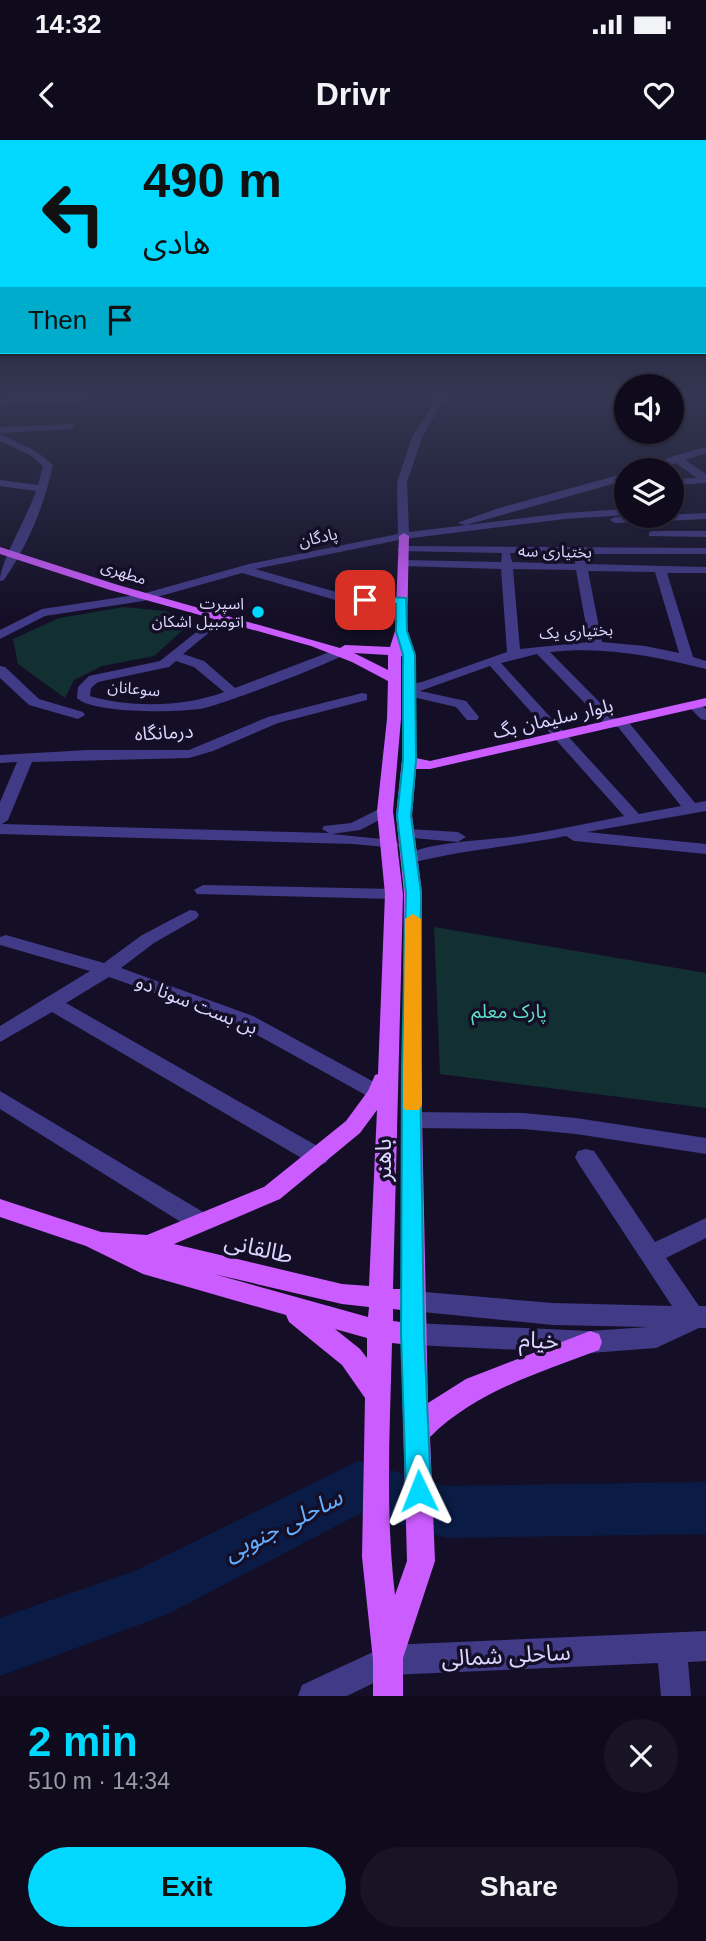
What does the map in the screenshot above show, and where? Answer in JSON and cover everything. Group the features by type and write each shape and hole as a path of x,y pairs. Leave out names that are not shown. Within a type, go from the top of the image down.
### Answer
{"main road":[{"name":"باهنر","path":"388,1660 376,1557 377,1434 386,1067 394,894 409,760 402,646 403,542"},
{"name":"مطهری","path":"0,550 143,597 324,647 376,667 404,687"},
{"path":"324,647 358,651 402,646"},
{"name":"باهنر","path":"388,1660 421,1561 413,1334 413,893 411,858 385,811 404,687"},
{"name":"بلوار سلیمان بگ","path":"409,760 418,765 430,765 700,704"},
{"path":"148,1245 272,1193 353,1127 378,1093 386,1067"},
{"name":"طالقانی","path":"0,1208 94,1239 143,1264 380,1331"},
{"name":"طالقانی","path":"94,1239 148,1245 176,1255 342,1294 413,1301"},
{"path":"290,1307 337,1343 351,1357 378,1395"},
{"name":"خیام","path":"380,1331 413,1334"},
{"path":"417,1438 441,1408 475,1387 590,1342"},
{"path":"388,1660 388,1696"}],"street":[{"path":"0,578 15,555 43,489 47,468"},
{"path":"407,468 402,482 403,542 506,550 706,551"},
{"path":"689,468 706,480"},
{"path":"443,531 491,512 614,480"},
{"path":"684,481 706,480"},
{"path":"0,484 13,489 43,489"},
{"path":"591,488 614,487"},
{"path":"684,508 706,509"},
{"name":"پادگان","path":"0,635 41,613 143,597 242,569 306,571 443,531 614,516"},
{"name":"پادگان","path":"684,516 706,516"},
{"path":"503,525 514,656"},
{"path":"646,528 653,534 660,551"},
{"path":"653,534 706,534"},
{"path":"579,550 579,567 596,645"},
{"name":"بختیاری سه","path":"403,563 706,570"},
{"path":"242,569 306,571 346,599 402,601"},
{"path":"660,569 687,659"},
{"name":"سوعانان","path":"219,618 175,656 157,666 94,679 86,684 82,692 84,698 90,701 170,709 205,704 340,653"},
{"name":"بختیاری یک","path":"404,687 424,686 540,649 596,645 643,648 706,665"},
{"path":"540,649 699,807"},
{"path":"175,656 200,664 233,694"},
{"path":"493,663 635,819"},
{"path":"0,670 26,698 40,707 78,715"},
{"path":"404,687 461,704 472,717"},
{"name":"درمانگاه","path":"0,758 88,754 189,754 310,708 362,696"},
{"path":"700,704 706,716"},
{"path":"0,820 26,758"},
{"path":"411,858 433,850 527,841 699,807"},
{"path":"190,835 245,829 354,827 385,811"},
{"path":"0,829 353,839 443,838 524,833 706,849"},
{"path":"203,890 394,894"},
{"path":"0,1035 108,969 148,939 190,915"},
{"name":"بن بست سونا دو","path":"6,942 108,969 228,1013 278,1037 378,1093"},
{"path":"53,1004 318,1157"},
{"path":"0,1099 200,1222"},
{"path":"412,1120 523,1121 576,1126 706,1146"},
{"path":"586,1157 651,1255 700,1318"},
{"path":"651,1255 706,1227"},
{"name":"خیام","path":"413,1301 553,1314 645,1314 700,1318"},
{"name":"خیام","path":"413,1334 590,1342 656,1337 700,1318"},
{"name":"ساحلی شمالی","path":"313,1696 388,1660 706,1646"},
{"path":"672,1647 676,1696"}],"green space":[{"path":"124,607 165,611 192,622 154,656 102,666 74,680 65,698 18,664 13,639 59,618"},
{"name":"پارک معلم","path":"434,927 706,973 706,1108 440,1074"}],"waterway":[{"name":"ساحلی جنوبی","path":"0,1647 148,1594 358,1487 447,1512 706,1508"}],"slow traffic":[{"path":"412,1105 413,919"}],"place":[{"name":"اسپرت اتومبیل اشکان","path":"258,612"}],"route":[{"path":"365,600 402,601 401,631 409,655 409,760 404,816 413,893 413,1334 419,1491"}]}
